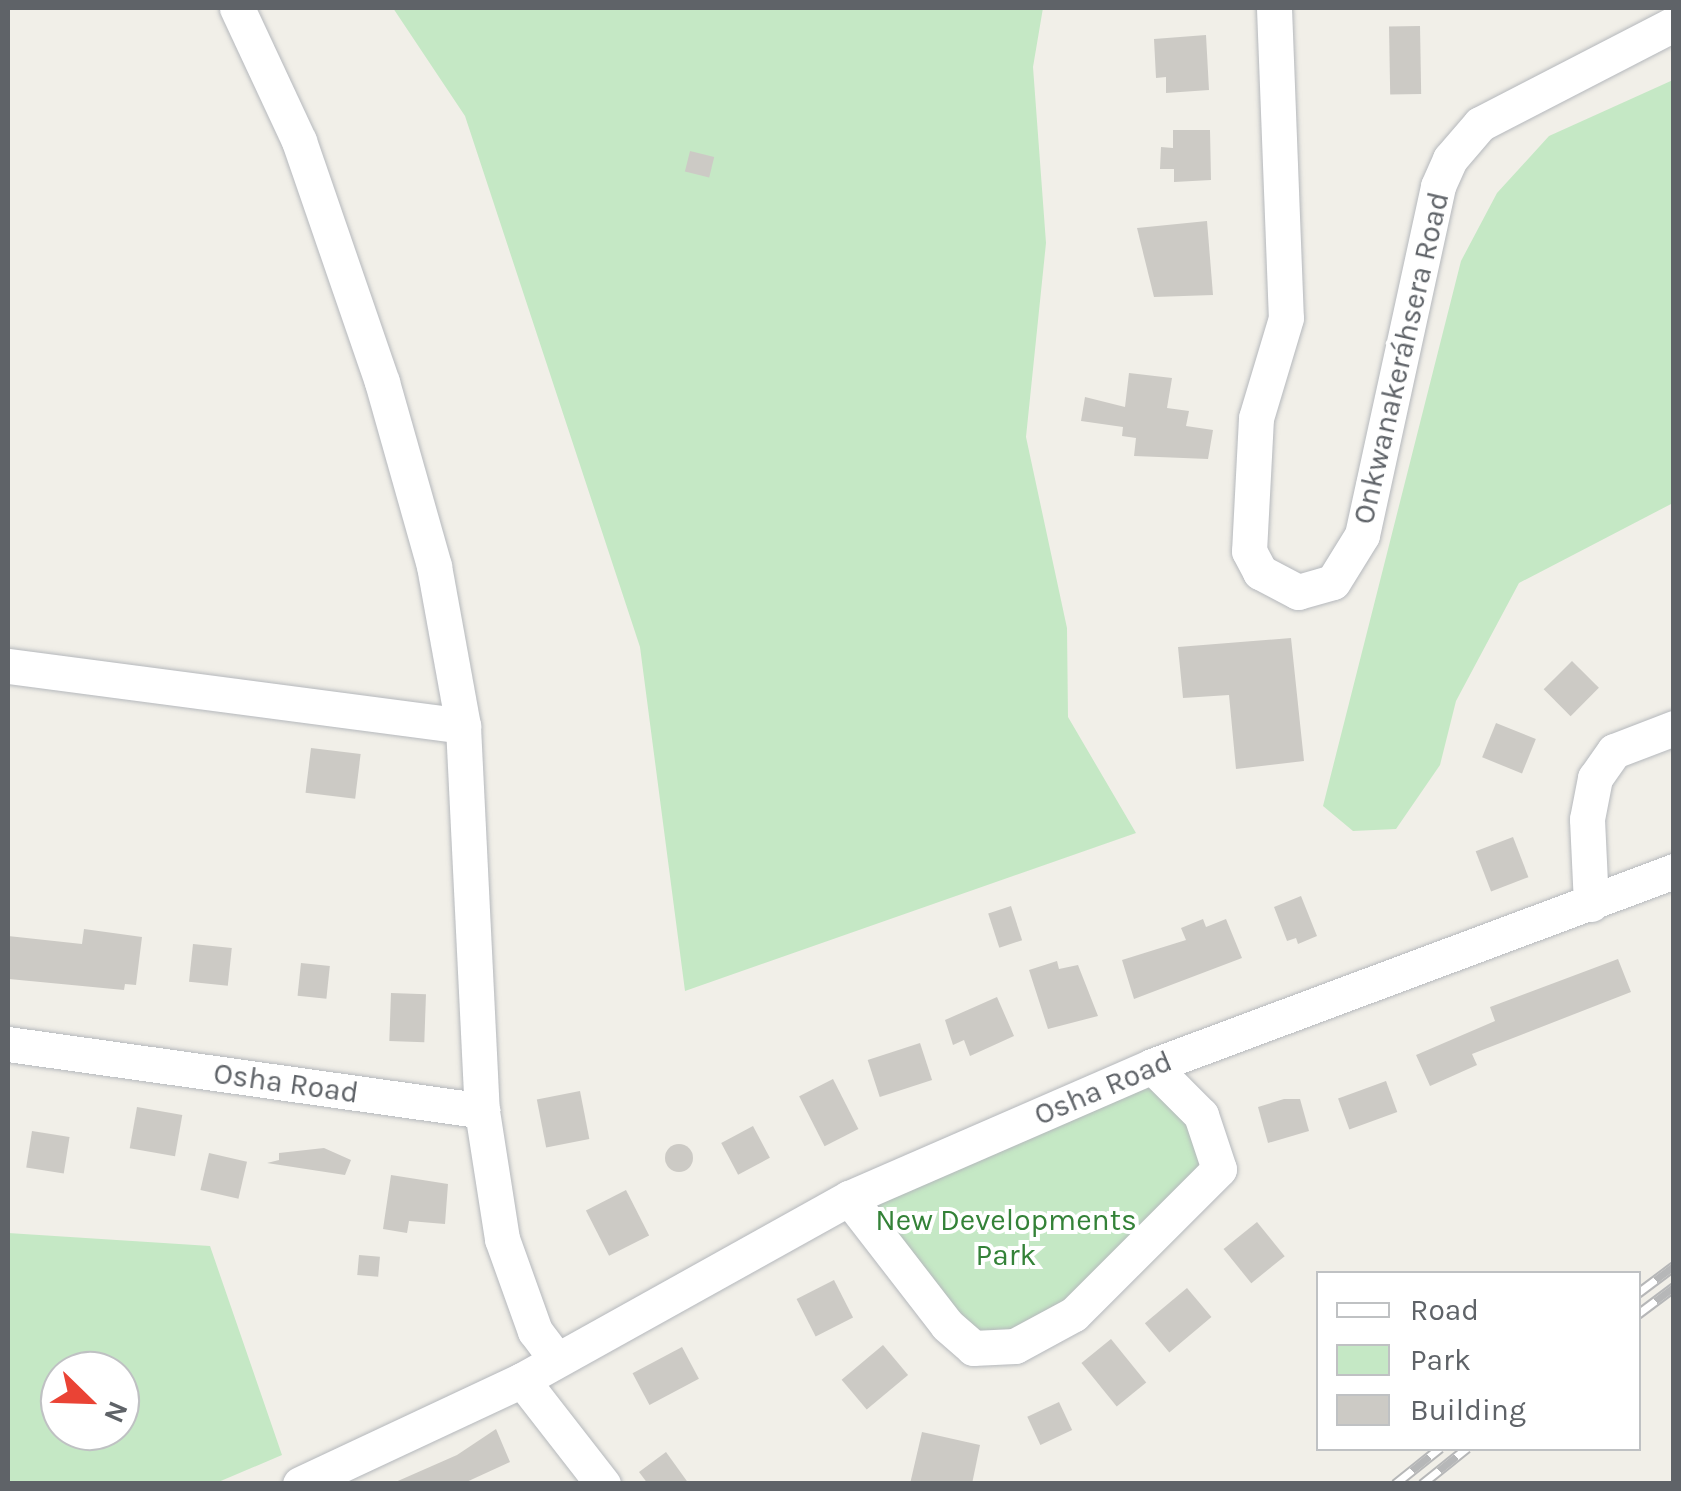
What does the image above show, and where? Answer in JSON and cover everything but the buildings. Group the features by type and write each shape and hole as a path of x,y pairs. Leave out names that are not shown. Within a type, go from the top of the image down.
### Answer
{"street":[{"path":"237,8 298,141 382,382 434,566 463,726 482,1111 502,1239 535,1331 558,1360"},
{"name":"Onkwanakeráhsera Road","path":"1274,8 1286,318 1256,418 1249,551 1260,572 1298,592 1333,582 1362,535 1438,186 1450,160 1480,124 1674,24"},
{"path":"8,666 463,726"},
{"path":"1591,904 1587,819 1595,778 1614,751 1674,728"},
{"name":"Osha Road","path":"300,1484 522,1380 849,1198 1152,1066 1674,872"},
{"name":"Osha Road","path":"8,1044 482,1111"},
{"path":"849,1198 947,1325 974,1348 1015,1346 1074,1314 1219,1169 1201,1116 1152,1066"},
{"path":"522,1380 604,1484"}],"green space":[{"path":"393,8 1043,8 1033,67 1046,243 1026,437 1067,628 1068,717 1136,833 685,991 640,647 465,116"},
{"path":"1673,80 1673,503 1519,583 1456,701 1440,765 1396,829 1353,831 1323,806 1461,261 1497,193 1549,136"},
{"name":"New Developments Park","path":"1152,1066 1219,1169 1074,1314 973,1348 849,1198"},
{"path":"8,1233 210,1246 282,1455 216,1483 8,1483"}],"railway":[{"path":"1641,1291 1674,1266"},
{"path":"1641,1312 1674,1287"},
{"path":"1395,1484 1436,1451"},
{"path":"1422,1484 1463,1451"}]}
